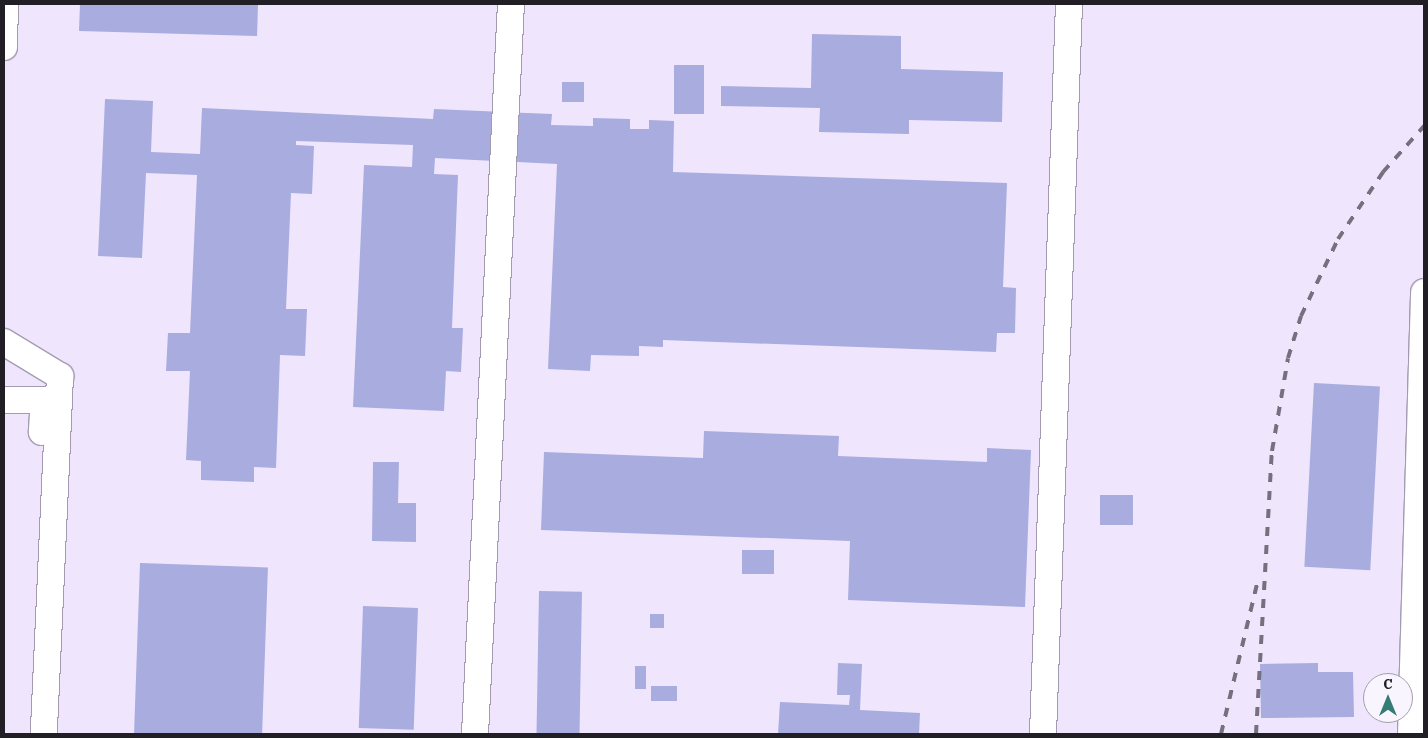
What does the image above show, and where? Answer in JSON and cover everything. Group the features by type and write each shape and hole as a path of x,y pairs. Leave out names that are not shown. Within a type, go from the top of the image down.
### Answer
{"lane":[{"path":"4,47 5,4"},
{"path":"475,734 511,4"},
{"path":"1043,734 1069,4"},
{"path":"1411,734 1424,292"},
{"path":"4,342 60,376 44,734"},
{"path":"4,400 44,400 27,734"}],"building":[{"path":"80,4 258,4 257,36 79,31"},
{"path":"812,34 901,36 901,69 1003,72 1002,122 909,120 909,134 819,132 820,108 721,106 721,86 811,88"},
{"path":"674,65 704,65 704,114 674,114"},
{"path":"562,82 584,82 584,102 562,102"},
{"path":"105,99 153,101 151,152 200,154 202,108 433,119 434,109 552,114 551,125 593,126 593,118 630,119 630,129 649,129 649,120 674,121 673,172 1007,183 1003,287 1016,288 1015,333 997,333 996,352 663,340 663,347 639,346 639,356 591,355 590,371 548,369 557,164 435,158 434,174 458,175 452,328 463,328 461,372 446,371 444,411 353,407 364,165 412,167 413,145 296,141 296,145 314,146 312,194 291,193 286,309 307,309 305,356 280,355 276,468 254,467 254,482 201,480 201,461 186,460 190,371 166,371 168,333 190,333 197,175 146,173 142,258 98,256"},
{"path":"1314,383 1380,386 1370,570 1304,567"},
{"path":"704,431 839,436 838,456 987,462 987,448 1031,450 1025,607 848,600 850,541 541,530 544,452 703,458"},
{"path":"373,462 399,462 398,503 416,503 416,542 372,541"},
{"path":"1100,495 1133,495 1133,525 1100,525"},
{"path":"742,550 774,550 774,574 742,574"},
{"path":"140,563 268,567 262,734 134,734"},
{"path":"539,591 582,592 580,734 537,734"},
{"path":"363,606 418,608 414,730 359,728"},
{"path":"650,614 664,614 664,628 650,628"},
{"path":"838,663 862,664 860,710 920,713 919,734 778,734 780,702 849,705 850,695 837,695"},
{"path":"1318,663 1318,672 1353,672 1354,717 1261,718 1260,664"},
{"path":"635,666 646,666 646,689 635,689"},
{"path":"651,686 677,686 677,701 651,701"}],"railway":[{"path":"1256,734 1272,451 1288,358 1301,316 1338,239 1383,172 1424,126"},
{"path":"1221,734 1257,584"}]}
